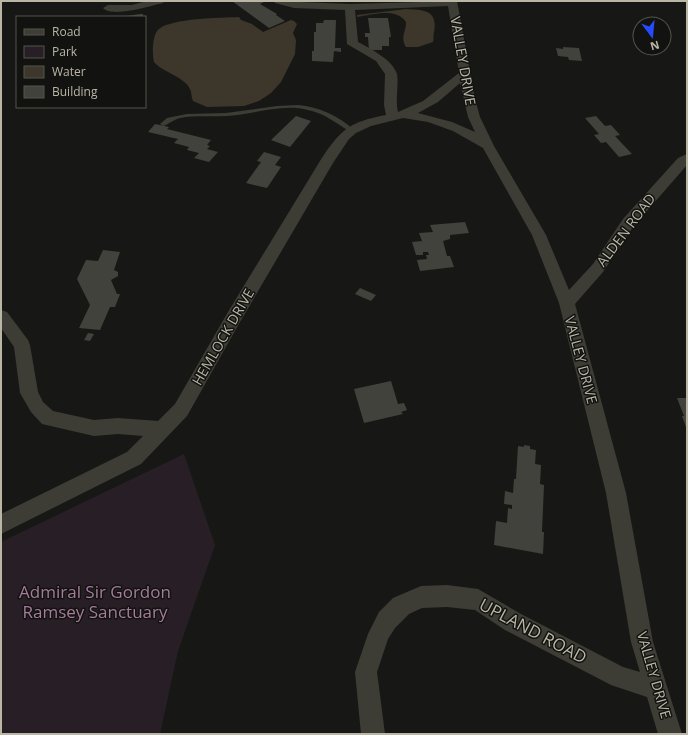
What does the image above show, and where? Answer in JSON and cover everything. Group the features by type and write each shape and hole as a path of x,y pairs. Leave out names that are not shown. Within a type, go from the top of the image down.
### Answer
{"street":[{"path":"108,9 132,8 159,1"},
{"path":"279,1 294,5 350,7 453,2"},
{"name":"VALLEY DRIVE","path":"453,2 469,99 474,117 488,146 539,235 567,303 616,493 642,642 670,734"},
{"path":"350,7 353,44 380,59 391,74 390,105 399,116 427,118 453,125 470,133 488,146"},
{"path":"351,130 364,124 415,111 442,93 465,73"},
{"name":"HEMLOCK DRIVE","path":"1,524 134,458 181,410 234,317 327,161 351,130"},
{"name":"ALDEN ROAD","path":"567,303 598,268 628,223 678,166 687,158"},
{"path":"1,316 22,344 29,393 37,406 48,418 94,428 118,426 163,430"},
{"name":"UPLAND ROAD","path":"373,734 366,672 376,642 387,620 401,606 421,597 447,596 478,600 512,622 619,677 657,689"}],"lane":[{"path":"163,124 169,119 189,116 233,114 281,106 319,110 351,130"}],"green space":[{"name":"Admiral Sir Gordon Ramsey Sanctuary","path":"184,454 215,545 178,651 160,734 1,734 1,542"}],"water":[{"path":"406,9 424,11 432,15 435,25 433,42 418,47 406,47 403,38 406,22 402,17 390,13 357,17 357,15"},
{"path":"239,17 241,20 252,24 263,32 291,20 297,24 293,33 296,40 295,54 281,82 271,93 259,101 244,106 207,107 193,101 191,90 183,81 162,69 154,62 153,49 155,35 159,29 165,25 197,19"}],"building":[{"path":"232,1 262,1 264,2 260,4 277,14 276,15 285,21 269,28"},
{"path":"140,14 143,14 143,16 127,16"},
{"path":"368,18 388,18 391,37 389,37 389,46 382,46 382,50 369,50 368,37 365,37 365,33 370,33"},
{"path":"324,20 336,20 335,48 341,48 341,52 334,51 333,62 312,61 316,23 323,23"},
{"path":"563,47 579,48 582,61 569,60 568,57 558,56 556,48 563,49"},
{"path":"296,116 311,121 290,147 271,140"},
{"path":"596,116 605,126 611,125 620,135 615,136 632,154 619,157 606,142 601,143 594,135 599,134 585,118"},
{"path":"155,124 169,127 167,129 211,140 207,145 210,146 207,149 218,152 209,162 194,158 199,153 187,150 189,147 174,143 178,139 148,132"},
{"path":"264,152 281,157 275,165 281,167 267,188 246,183 261,162 257,161"},
{"path":"465,222 469,233 450,235 450,239 443,241 447,256 450,256 454,267 420,271 417,260 427,259 426,255 429,255 428,252 423,252 423,255 416,255 412,242 422,241 419,233 433,232 430,225"},
{"path":"103,250 120,252 114,270 118,272 118,276 111,280 117,294 120,294 115,307 110,307 100,330 79,328 90,305 77,279 86,260 98,261"},
{"path":"360,288 376,295 371,301 355,294"},
{"path":"88,333 94,334 90,341 84,340"},
{"path":"391,381 398,404 404,403 407,410 401,412 403,414 364,423 354,389"},
{"path":"677,398 687,398 687,430 682,416 684,416"},
{"path":"524,445 530,446 530,449 536,450 535,464 541,465 540,484 544,485 542,532 544,532 543,554 494,545 496,521 507,523 508,508 512,509 512,505 504,504 505,491 513,493 514,479 516,479 518,446 524,447"}]}
